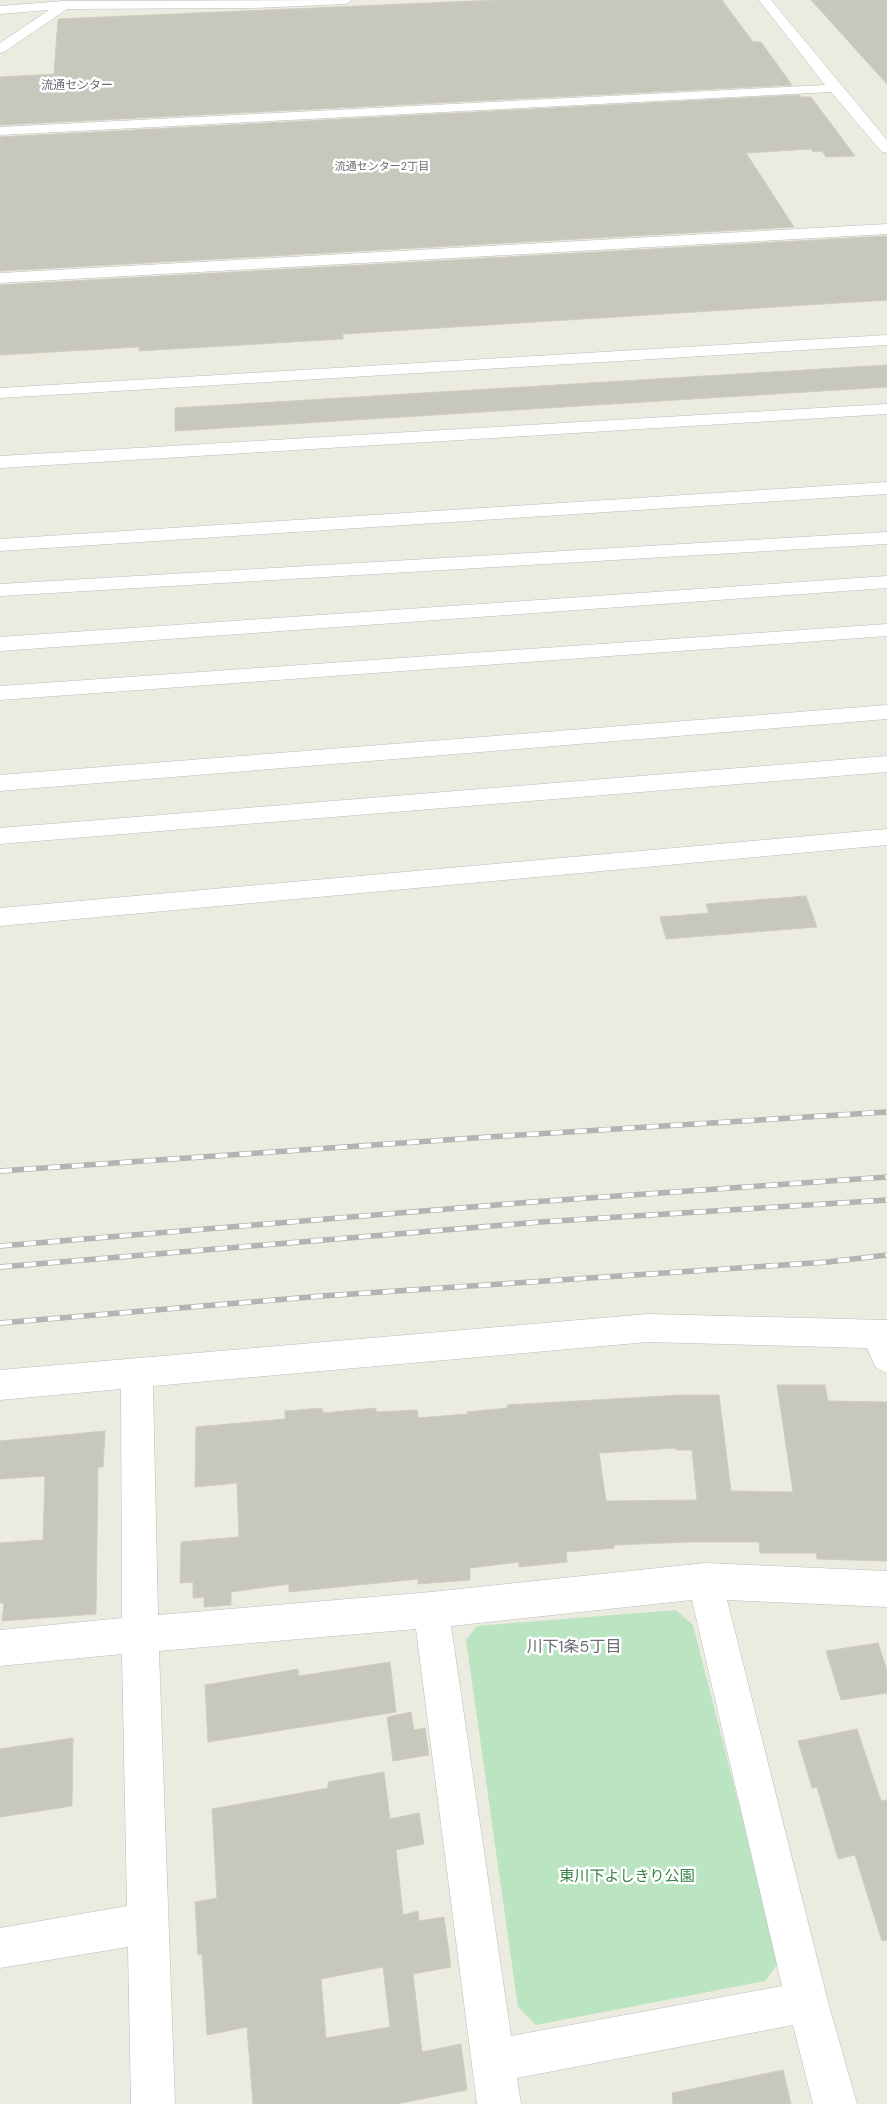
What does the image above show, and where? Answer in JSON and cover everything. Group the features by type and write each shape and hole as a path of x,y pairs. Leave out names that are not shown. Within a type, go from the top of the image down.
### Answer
{"street":[{"path":"3,12 21,0"},
{"path":"3,12 68,3 255,4 346,0"},
{"path":"765,0 835,88 887,149"},
{"path":"0,49 68,3"},
{"path":"0,131 835,88"},
{"path":"0,278 887,229"},
{"path":"0,394 887,340"},
{"path":"0,462 887,409"},
{"path":"0,545 887,488"},
{"path":"0,590 887,538"},
{"path":"0,644 887,582"},
{"path":"0,693 887,630"},
{"path":"0,783 887,712"},
{"path":"0,836 887,764"},
{"path":"0,917 887,838"},
{"path":"0,1385 648,1328 884,1342"},
{"path":"137,1372 140,1634 153,2104"},
{"path":"0,1648 140,1634 431,1610 705,1581 887,1589"},
{"path":"705,1581 807,2002 835,2104"},
{"path":"431,1610 492,2061 500,2104"},
{"path":"0,1948 148,1922"},
{"path":"492,2061 807,2002"}],"green space":[{"name":"東川下よしきり公園","path":"676,1610 693,1625 779,1962 765,1981 536,2025 518,2007 466,1640 477,1626"}],"building":[{"path":"497,0 722,0 753,42 761,42 792,85 0,125 0,77 54,74 58,19"},
{"path":"811,0 887,0 887,84"},
{"path":"800,95 801,97 811,97 855,156 826,157 822,151 813,152 811,149 746,153 794,227 0,271 0,137"},
{"path":"887,236 887,300 343,334 343,339 139,351 139,347 0,355 0,285"},
{"path":"887,365 887,387 175,431 175,408"},
{"path":"806,896 817,927 666,939 660,917 709,913 706,904"},
{"path":"777,1385 825,1385 828,1401 887,1402 887,1561 817,1559 816,1553 760,1553 759,1542 688,1542 614,1545 614,1548 566,1552 567,1562 519,1567 519,1562 470,1568 470,1580 418,1584 418,1579 289,1592 289,1584 231,1592 231,1605 204,1607 204,1597 193,1598 193,1582 180,1583 181,1542 239,1537 237,1483 195,1487 196,1427 285,1419 285,1411 322,1408 323,1413 376,1408 376,1412 417,1410 418,1418 468,1414 467,1412 508,1408 507,1405 682,1395 719,1395 731,1491 793,1492","holes":["676,1448 676,1450 692,1450 697,1500 606,1501 599,1453"]},
{"path":"105,1431 103,1467 98,1467 96,1614 2,1621 4,1603 0,1603 0,1543 43,1540 45,1476 0,1479 0,1441"},
{"path":"878,1643 887,1670 887,1693 841,1700 826,1651"},
{"path":"390,1662 396,1712 208,1742 205,1685 298,1669 299,1676"},
{"path":"411,1712 414,1730 425,1728 429,1755 393,1761 387,1717"},
{"path":"857,1729 881,1801 887,1800 887,1940 882,1941 855,1855 838,1859 817,1787 812,1788 798,1741"},
{"path":"73,1738 72,1806 0,1817 0,1749"},
{"path":"384,1772 390,1819 419,1813 424,1844 396,1850 403,1915 418,1911 419,1921 444,1917 451,1967 413,1974 422,2052 461,2044 467,2090 396,2104 253,2104 247,2027 207,2035 202,1954 198,1955 195,1902 217,1898 212,1809 328,1788 328,1782","holes":["383,1967 390,2027 326,2038 321,1979"]},
{"path":"783,2070 791,2104 673,2104 672,2093"}],"railway":[{"path":"0,1171 488,1137 887,1112"},
{"path":"0,1246 532,1202 887,1177"},
{"path":"0,1267 540,1222 887,1200"},
{"path":"0,1323 322,1296 828,1262 887,1255"}],"district":[{"name":"流通センター","path":"77,86"},
{"name":"流通センター2丁目","path":"382,167"},
{"name":"川下1条5丁目","path":"574,1648"}]}
